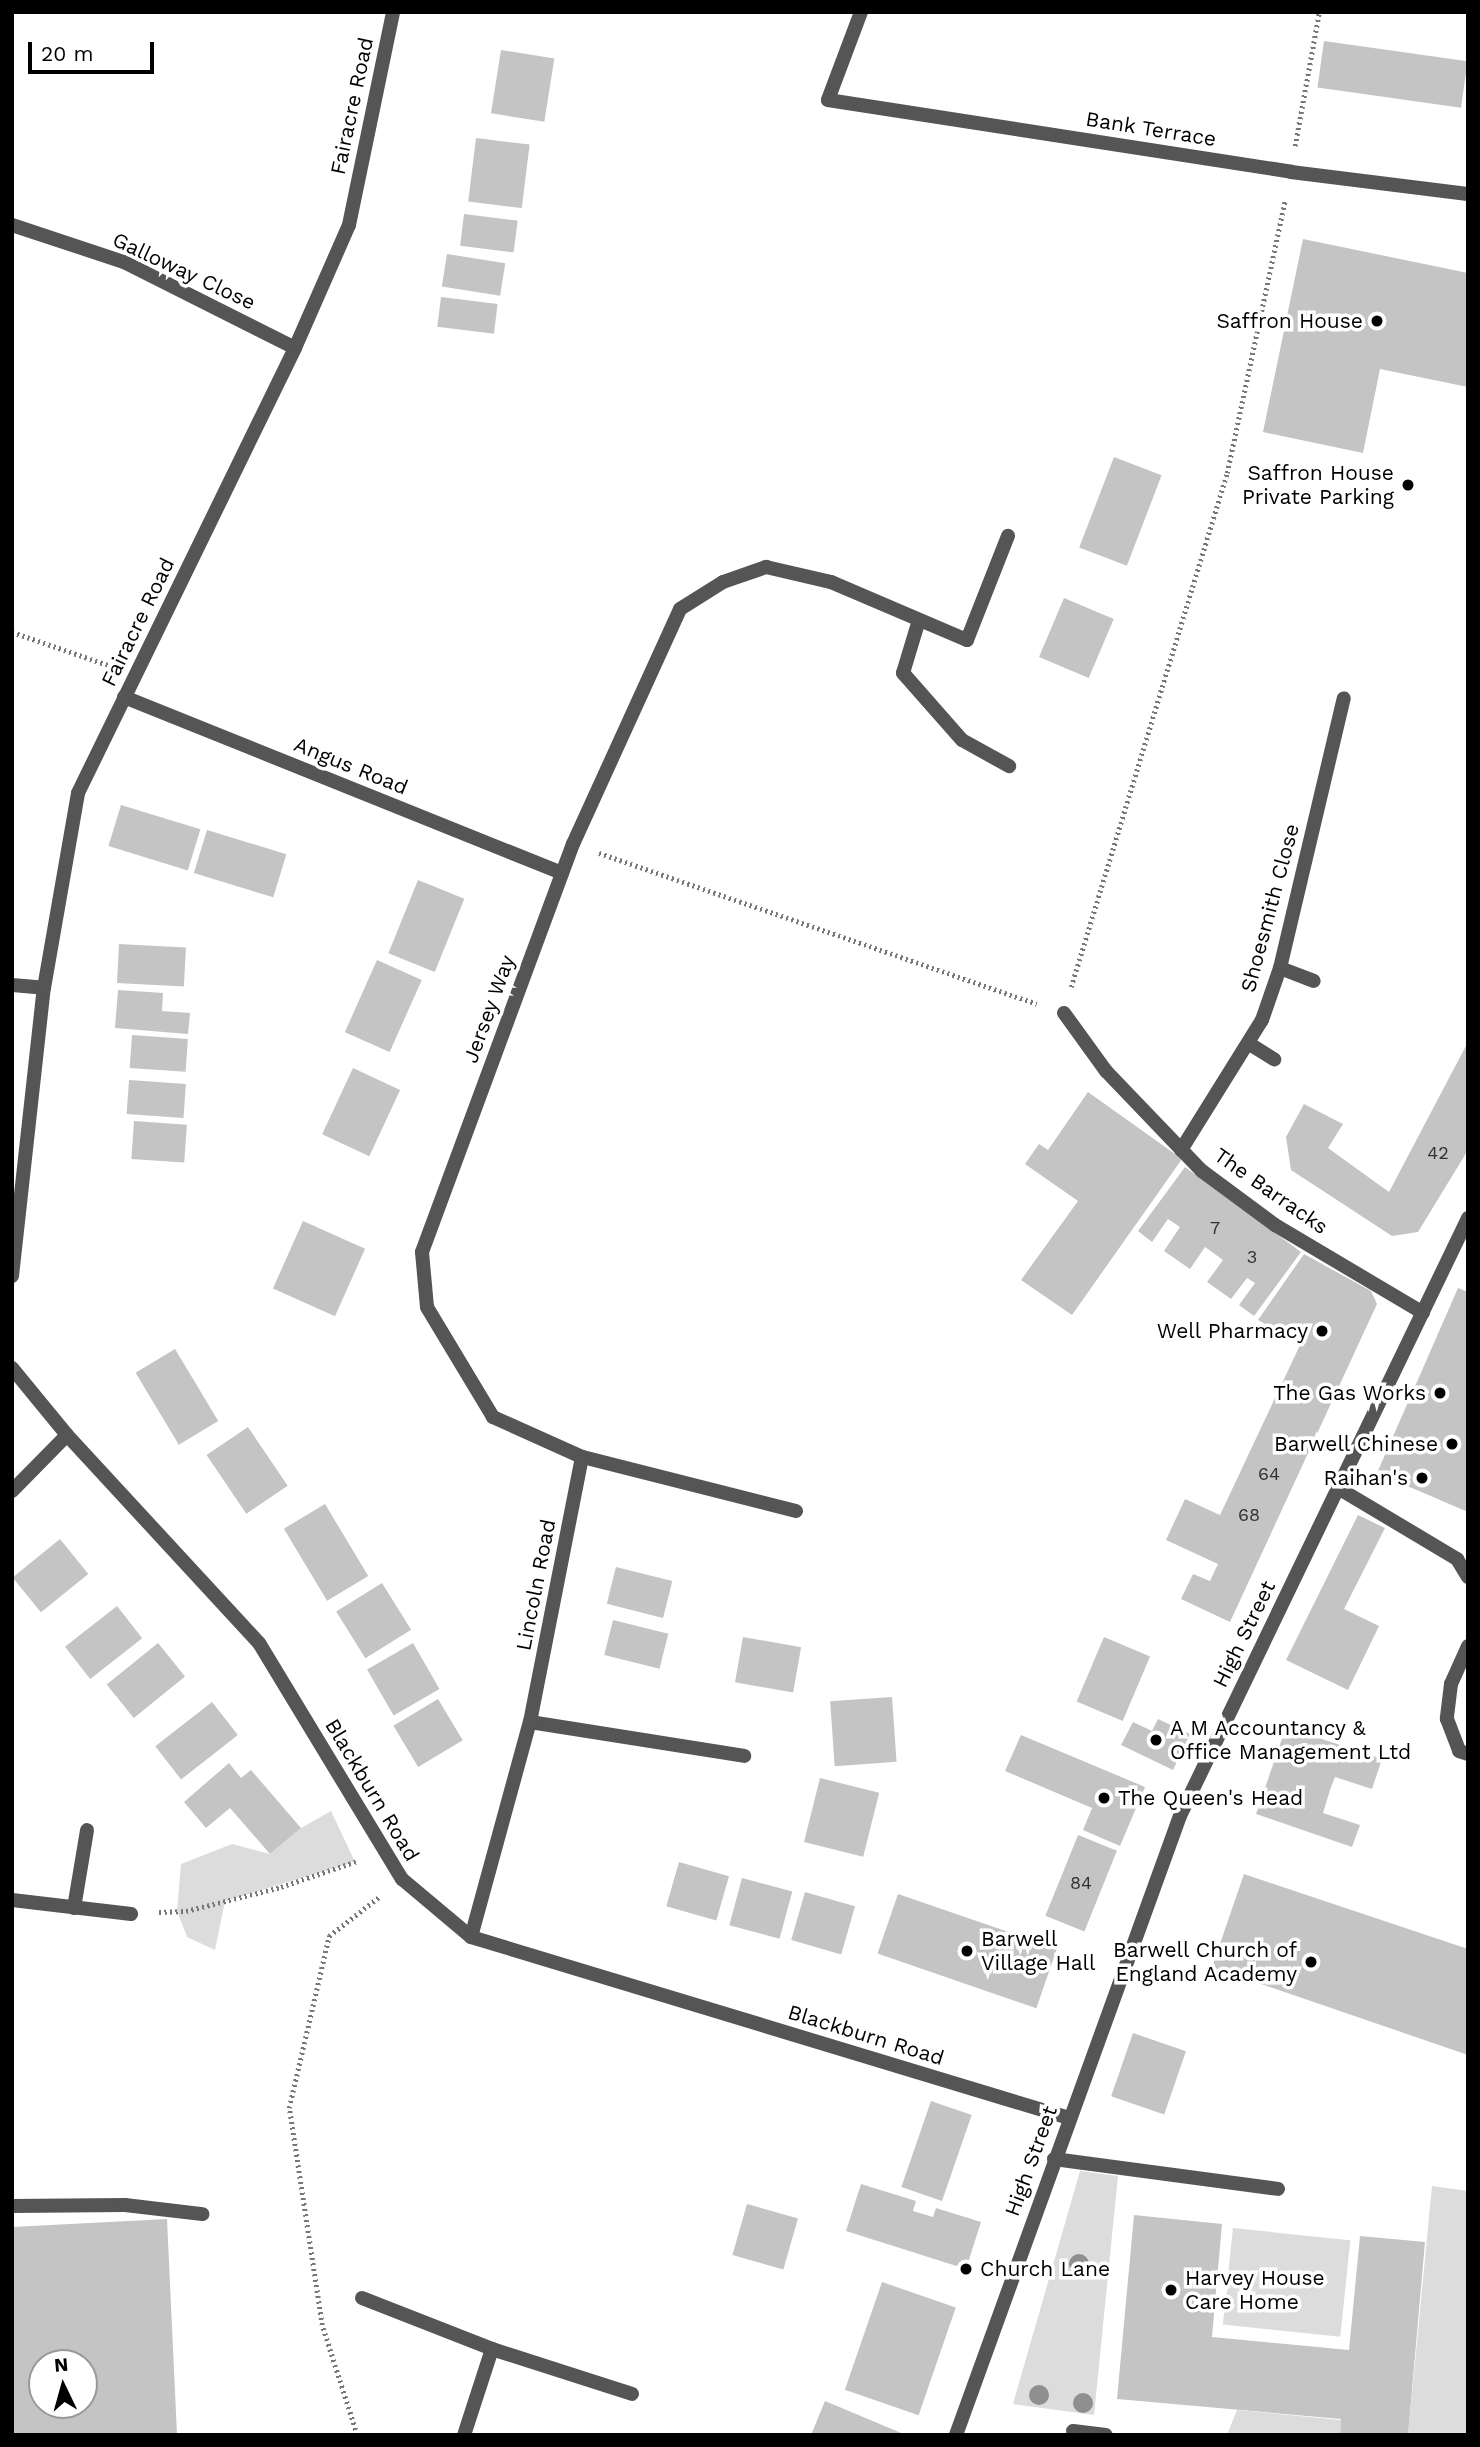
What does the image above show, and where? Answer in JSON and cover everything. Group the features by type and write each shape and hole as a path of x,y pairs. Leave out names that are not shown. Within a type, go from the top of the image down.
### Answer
{"street":[{"name":"Fairacre Road","path":"12,1276 44,988 78,793 295,348 349,225 393,12"},
{"name":"Bank Terrace","path":"860,12 828,100 1291,172 1468,194"},
{"name":"Galloway Close","path":"12,225 124,261 295,348"},
{"name":"Jersey Way","path":"796,1511 583,1457 493,1417 427,1307 422,1252 573,844 680,609 723,582 766,567 831,582 967,640 1008,536"},
{"path":"919,620 903,673 962,740 1009,766"},
{"name":"Angus Road","path":"124,697 562,873"},
{"name":"Shoesmith Close","path":"1181,1150 1262,1020 1280,968 1344,698"},
{"path":"1280,968 1314,981"},
{"path":"12,985 44,988"},
{"name":"The Barracks","path":"1064,1013 1106,1070 1202,1171 1275,1225 1423,1313"},
{"path":"1248,1043 1274,1059"},
{"name":"High Street","path":"956,2435 1054,2158 1180,1816 1468,1218"},
{"name":"Blackburn Road","path":"12,1368 67,1435 259,1643 402,1879 471,1937 1069,2118"},
{"path":"12,1491 67,1435"},
{"name":"Lincoln Road","path":"471,1937 530,1721 583,1457"},
{"path":"1338,1488 1457,1559 1468,1577"},
{"path":"1468,1646 1451,1684 1447,1719 1459,1751 1468,1755"},
{"path":"530,1721 744,1756"},
{"path":"74,1908 86,1830"},
{"path":"12,1900 131,1914"},
{"path":"1054,2158 1279,2189"},
{"path":"12,2206 125,2205 202,2214"},
{"path":"362,2298 492,2349 632,2395"},
{"path":"464,2435 492,2349"},
{"path":"1073,2431 1106,2435"}],"path":[{"path":"573,844 1064,1013 1227,473 1291,172 1319,12"},
{"path":"12,632 136,674"},
{"path":"131,1914 199,1908 281,1887 385,1852"},
{"path":"357,2435 321,2325 289,2108 329,1936 402,1879"}],"shaded area":[{"path":"331,1811 355,1862 225,1901 215,1950 187,1937 177,1911 181,1864 232,1844 270,1854 301,1828"},
{"path":"1080,2171 1118,2176 1094,2415 1013,2404"},
{"path":"1432,2186 1468,2191 1468,2435 1408,2435"},
{"path":"1233,2228 1350,2240 1340,2337 1223,2324"},
{"path":"1237,2410 1341,2420 1340,2435 1227,2435"}],"building":[{"path":"1324,41 1468,61 1461,108 1317,88"},
{"path":"501,50 554,58 544,122 491,113"},
{"path":"476,138 530,145 522,208 468,202"},
{"path":"464,214 518,221 514,252 460,246"},
{"name":"Saffron House","path":"1303,239 1468,273 1468,387 1380,369 1363,453 1263,432"},
{"path":"447,254 505,263 500,296 442,287"},
{"path":"441,297 498,304 494,334 437,327"},
{"path":"1114,457 1162,475 1127,566 1079,548"},
{"path":"1064,598 1114,619 1089,678 1039,657"},
{"path":"121,805 200,829 188,870 108,846"},
{"path":"207,830 286,854 273,897 194,873"},
{"path":"418,880 464,899 435,972 388,953"},
{"path":"119,944 186,948 184,986 117,983"},
{"path":"377,960 422,980 390,1052 345,1032"},
{"path":"118,990 163,993 162,1011 190,1013 188,1034 115,1028"},
{"path":"132,1035 188,1039 186,1072 130,1068"},
{"path":"1468,1042 1468,1150 1418,1232 1392,1236 1291,1170 1286,1137 1304,1104 1343,1124 1328,1148 1389,1192"},
{"path":"353,1068 400,1090 369,1156 322,1134"},
{"path":"129,1080 186,1084 183,1118 127,1114"},
{"path":"1088,1092 1182,1159 1072,1315 1021,1280 1078,1201 1025,1164 1039,1144 1048,1150"},
{"path":"134,1121 187,1125 184,1163 131,1159"},
{"path":"1185,1167 1301,1252 1254,1316 1239,1305 1255,1283 1247,1278 1231,1299 1207,1282 1223,1260 1205,1247 1190,1269 1164,1251 1180,1227 1168,1219 1152,1242 1138,1231"},
{"path":"303,1221 365,1249 335,1316 273,1289"},
{"path":"1304,1254 1371,1291 1377,1304 1230,1622 1181,1599 1193,1574 1210,1581 1218,1564 1166,1540 1185,1499 1220,1515 1301,1343 1258,1320"},
{"path":"1458,1288 1468,1292 1468,1512 1377,1473"},
{"path":"175,1349 218,1421 179,1445 136,1373"},
{"path":"248,1427 288,1486 246,1514 207,1455"},
{"path":"325,1504 368,1576 327,1601 284,1529"},
{"path":"1358,1515 1385,1528 1344,1609 1379,1626 1348,1690 1286,1660"},
{"path":"60,1539 88,1574 41,1612 13,1577"},
{"path":"616,1567 672,1581 663,1618 607,1604"},
{"path":"382,1583 411,1630 365,1658 336,1612"},
{"path":"117,1606 142,1638 90,1679 65,1647"},
{"path":"613,1620 668,1634 660,1669 604,1655"},
{"path":"743,1637 801,1647 793,1693 735,1682"},
{"path":"1104,1637 1150,1657 1123,1721 1077,1701"},
{"path":"158,1643 185,1676 134,1718 107,1685"},
{"path":"413,1643 440,1689 394,1715 367,1670"},
{"path":"892,1697 897,1762 835,1766 830,1701"},
{"path":"438,1699 463,1740 418,1767 393,1726"},
{"path":"212,1702 238,1735 181,1779 155,1746"},
{"name":"A M Accountancy & Office Management Ltd","path":"1158,1719 1190,1734 1173,1770 1121,1745 1133,1722 1152,1731"},
{"path":"1286,1727 1382,1759 1372,1789 1335,1777 1330,1790 1323,1813 1360,1825 1352,1847 1256,1814"},
{"name":"The Queen's Head","path":"1021,1735 1145,1787 1120,1846 1083,1830 1092,1808 1005,1771"},
{"path":"229,1763 241,1778 251,1770 301,1828 270,1854 230,1808 206,1828 184,1802"},
{"path":"820,1778 879,1793 863,1857 804,1842"},
{"path":"1078,1835 1117,1851 1084,1931 1045,1916"},
{"path":"679,1862 729,1876 716,1921 666,1906"},
{"path":"1244,1874 1468,1949 1468,2055 1212,1967"},
{"path":"742,1878 792,1891 780,1939 729,1925"},
{"path":"805,1892 855,1906 841,1954 791,1940"},
{"name":"Barwell Village Hall","path":"898,1894 1057,1949 1036,2008 877,1954"},
{"path":"1133,2033 1186,2051 1164,2115 1111,2096"},
{"path":"931,2101 972,2115 942,2201 901,2187"},
{"path":"861,2184 916,2201 913,2211 933,2217 936,2208 981,2222 966,2269 846,2231"},
{"path":"747,2204 798,2219 783,2270 732,2255"},
{"name":"Harvey House Care Home","path":"1134,2215 1222,2224 1212,2337 1349,2350 1360,2236 1425,2242 1408,2435 1340,2435 1341,2419 1117,2399"},
{"path":"167,2219 177,2435 12,2435 12,2227"},
{"path":"882,2282 956,2307 919,2415 845,2390"},
{"path":"825,2401 906,2435 811,2435"}],"place":[{"name":"Saffron House","path":"1377,321"},
{"name":"Saffron House Private Parking","path":"1408,485"},
{"name":"Well Pharmacy","path":"1322,1331"},
{"name":"The Gas Works","path":"1440,1393"},
{"name":"Barwell Chinese","path":"1452,1444"},
{"name":"Raihan's","path":"1422,1478"},
{"name":"A M Accountancy & Office Management Ltd","path":"1156,1740"},
{"name":"The Queen's Head","path":"1104,1798"},
{"name":"Barwell Village Hall","path":"967,1951"},
{"name":"Barwell Church of England Academy","path":"1311,1962"},
{"name":"Church Lane","path":"966,2269"},
{"name":"Harvey House Care Home","path":"1171,2290"}]}
